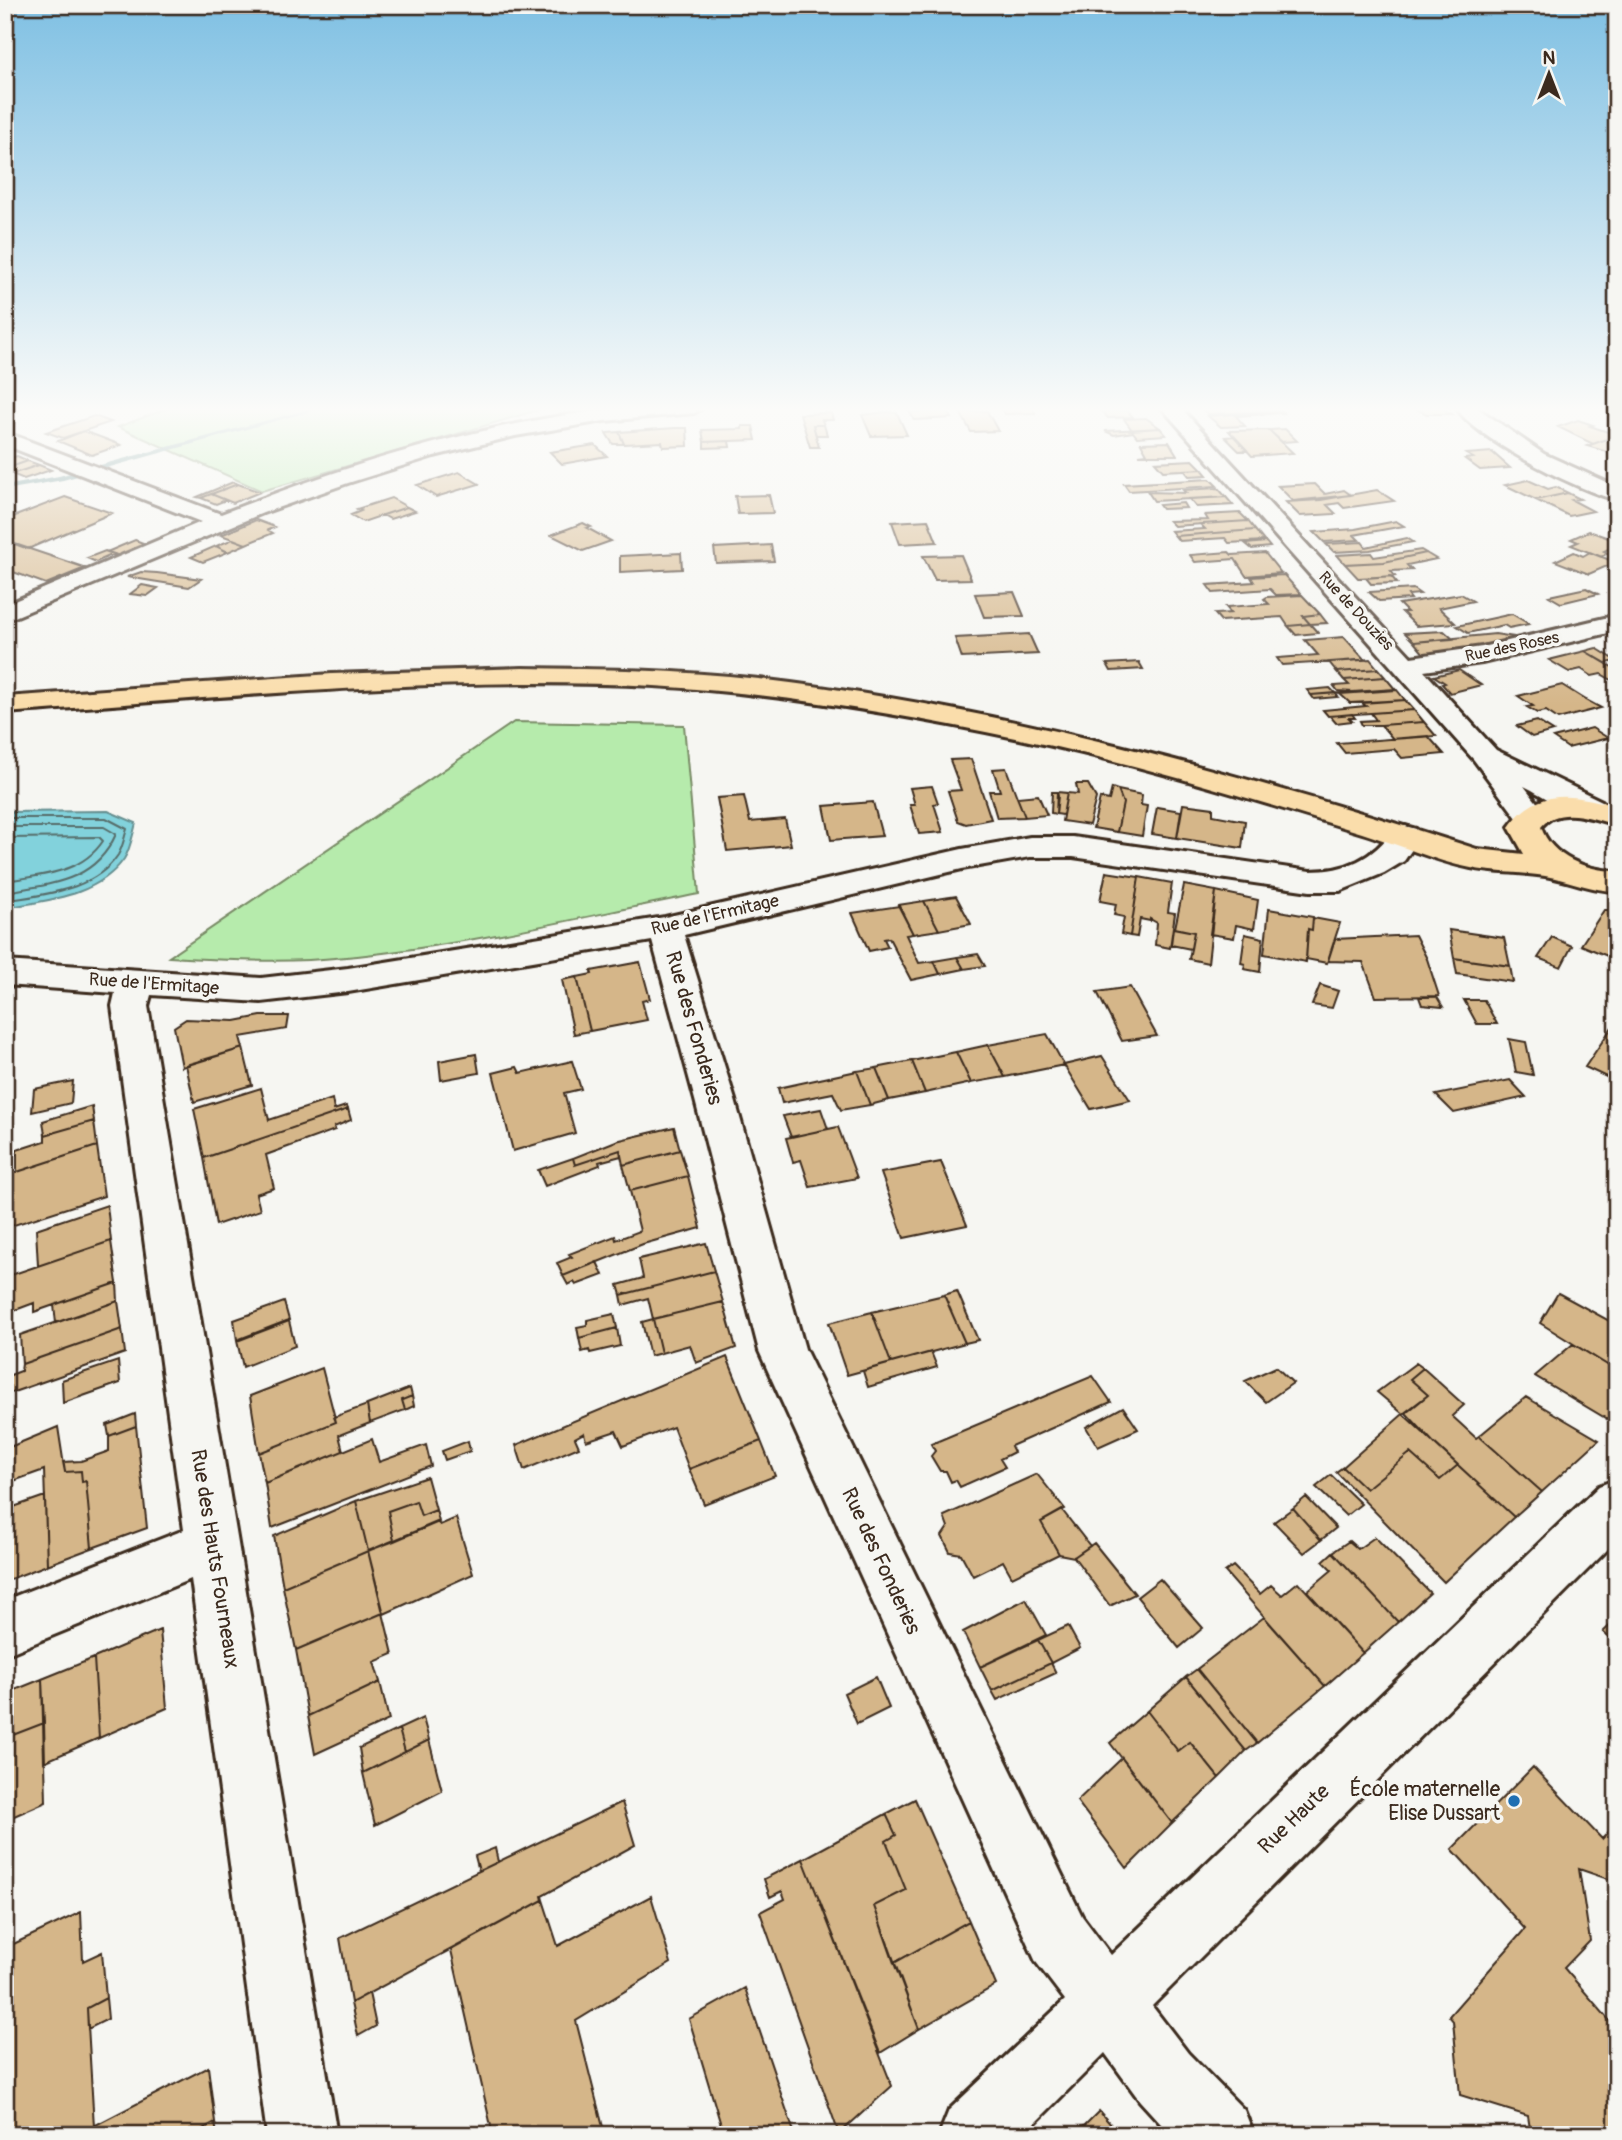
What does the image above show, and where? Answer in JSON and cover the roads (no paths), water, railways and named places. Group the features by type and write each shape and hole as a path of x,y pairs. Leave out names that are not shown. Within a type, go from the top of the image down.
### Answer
{"main road":[{"path":"5,705 319,683 522,676 654,678 758,687 893,706 1024,731 1170,767 1474,859 1565,869 1612,882"},
{"path":"1405,836 1462,838 1491,835 1556,807 1604,812"},
{"path":"1528,821 1529,841 1535,849 1565,869"}],"street":[{"path":"181,507 220,522"},
{"path":"5,614 259,507"},
{"name":"Rue de Douzies","path":"1261,507 1485,754 1528,821"},
{"name":"Rue des Roses","path":"1406,666 1482,655 1617,624"},
{"name":"Rue de Douzies","path":"1485,754 1604,812"},
{"name":"Rue de l'Ermitage","path":"5,973 135,984 261,990 361,978 665,928 962,859 1030,847 1073,846 1310,881 1340,881 1393,854 1405,836"},
{"name":"Rue des Fonderies","path":"665,928 711,1084 782,1351 1059,1940 1164,2077 1219,2135"},
{"name":"Rue des Hauts Fourneaux","path":"135,984 130,1006 302,2135"},
{"name":"Rue Haute","path":"974,2135 1617,1504"},
{"path":"5,1628 213,1544"}],"water":[{"path":"108,811 136,823 126,855 113,872 100,882 70,895 5,908 5,812"}],"place":[{"name":"École maternelle Elise Dussart","path":"1514,1801"}]}
